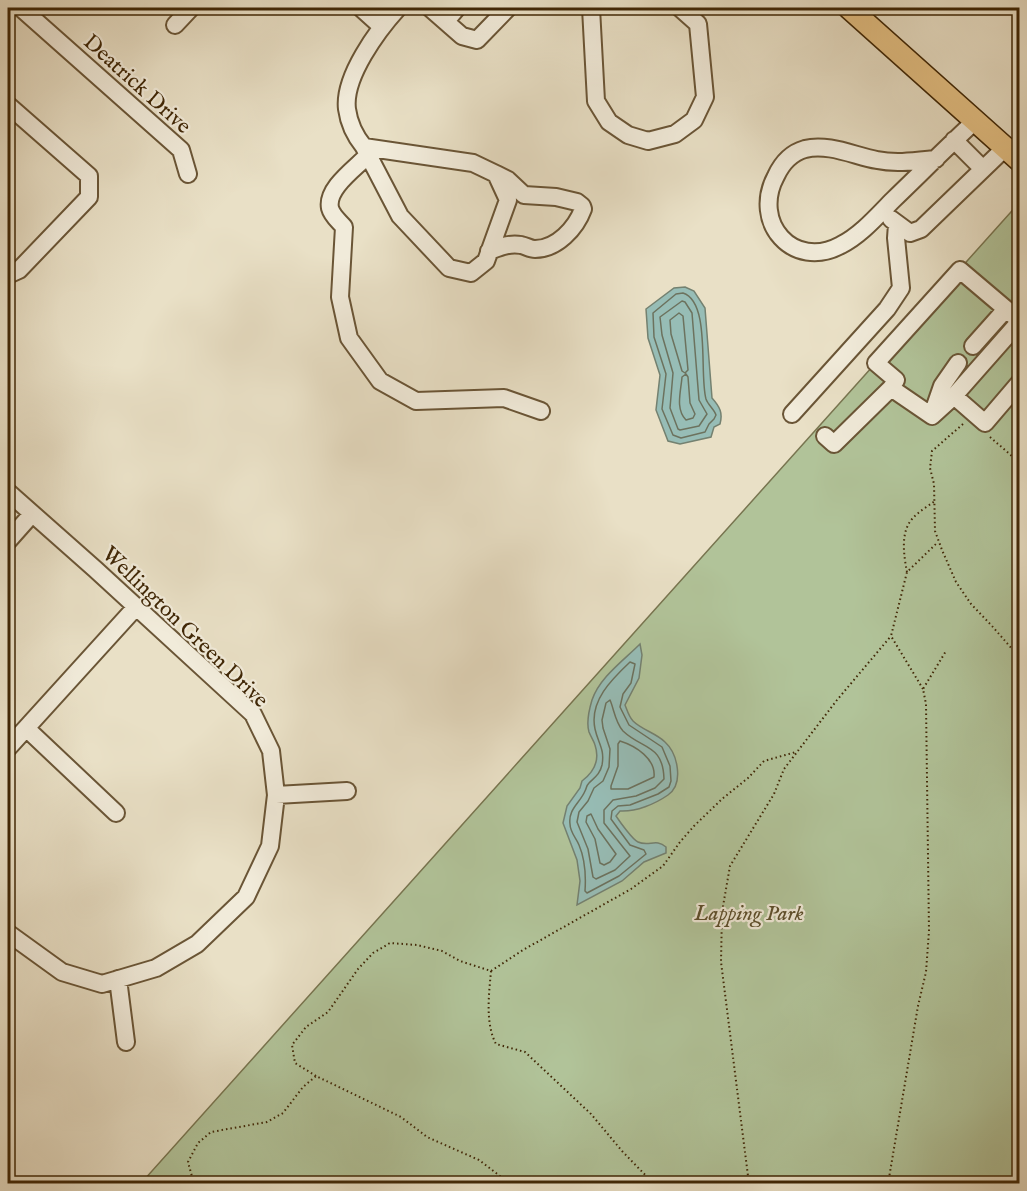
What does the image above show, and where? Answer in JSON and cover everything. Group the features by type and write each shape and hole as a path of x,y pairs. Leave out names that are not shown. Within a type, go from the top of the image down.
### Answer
{"main road":[{"path":"849,8 1012,154"}],"street":[{"name":"Deatrick Drive","path":"21,8 181,150 189,174"},
{"path":"175,25 191,8"},
{"path":"361,8 381,26"},
{"path":"399,8 381,26 351,79 346,108 354,134 366,151 399,216 448,268 471,273 486,261 507,201 496,174"},
{"path":"430,8 462,36 477,40 508,8"},
{"path":"446,21 457,8"},
{"path":"591,8 596,101 609,122 628,135 648,141 675,134 694,120 705,97 699,16 680,8"},
{"path":"8,105 89,176 89,196 19,270 8,274"},
{"path":"936,159 878,161 829,149 806,149 790,156 771,184 768,197 769,213 773,225 781,237 792,246 807,252 825,251 842,245 883,210 936,159 954,140 975,121"},
{"path":"954,140 983,169"},
{"path":"366,151 473,163 508,180 524,195 556,197 577,202 582,206 583,209 569,231 551,245 534,249 522,245 506,245 489,251"},
{"path":"366,151 336,188 330,200 333,215 344,227 339,297 349,339 380,381 416,401 504,398 541,411"},
{"path":"883,210 910,233 921,229 983,169 1012,154"},
{"path":"792,414 887,309 901,288 896,238 897,224"},
{"path":"825,436 834,444 891,388 896,380 876,363 960,270 1019,321 954,396 932,416"},
{"path":"973,346 1006,309"},
{"path":"932,416 942,386 958,363"},
{"path":"954,396 985,423 1020,382"},
{"path":"891,388 932,416"},
{"name":"Wellington Green Drive","path":"8,492 253,714 271,751 276,795 270,846 246,897 197,944 156,968 102,984 62,972 8,933"},
{"path":"8,541 32,514"},
{"path":"8,748 136,607"},
{"path":"26,728 116,813"},
{"path":"276,795 347,791"},
{"path":"118,979 126,1042"}],"path":[{"path":"958,430 932,450 930,468 935,500 935,531 956,582 971,604 1020,658"},
{"path":"989,436 1020,463"},
{"path":"748,1184 721,962 722,912 730,866 774,794 784,769 837,700 891,636 907,572 904,550 906,532 911,519 935,500"},
{"path":"907,572 939,541"},
{"path":"888,1184 918,1006 926,972 929,931 926,704 923,689 891,636"},
{"path":"923,689 946,651"},
{"path":"491,971 523,950 631,889 663,866 694,826 764,761 796,752"},
{"path":"491,971 460,961 442,951 417,945 390,943 373,953 357,969 328,1012 306,1027 292,1044 295,1063 316,1076 401,1117 427,1137 479,1160 500,1176 517,1184"},
{"path":"491,971 489,1012 491,1035 496,1044 525,1052 591,1114 654,1184"},
{"path":"194,1184 188,1162 198,1143 211,1132 267,1122 284,1113 303,1087 316,1076"}],"green space":[{"name":"Lapping Park","path":"1019,203 1019,1183 145,1184 143,1181"}],"water":[{"path":"685,287 694,291 705,308 712,398 719,407 721,417 720,424 714,427 711,437 680,444 668,441 656,410 660,375 648,338 646,309 674,288"},
{"path":"640,644 642,655 639,678 625,705 633,721 670,747 676,761 678,777 673,790 668,795 639,809 620,811 616,816 636,841 646,844 662,844 666,847 666,853 644,862 622,881 577,905 580,881 577,860 563,823 567,806 580,788 582,781 593,770 596,761 595,745 588,728 590,708 600,684"}]}
